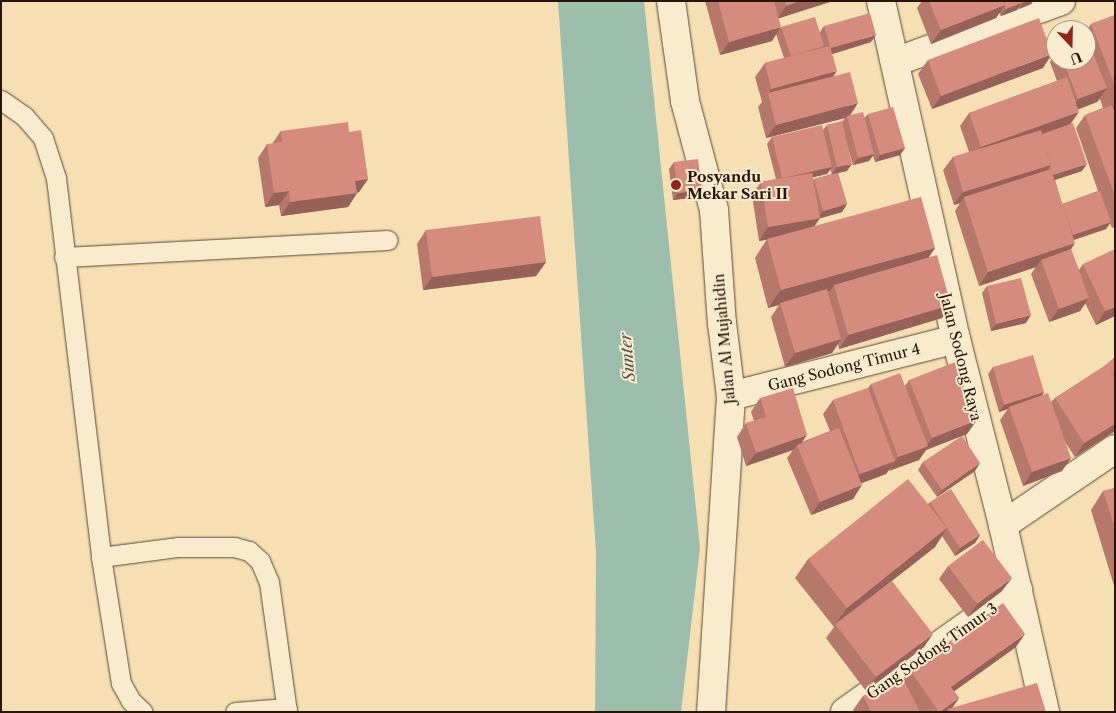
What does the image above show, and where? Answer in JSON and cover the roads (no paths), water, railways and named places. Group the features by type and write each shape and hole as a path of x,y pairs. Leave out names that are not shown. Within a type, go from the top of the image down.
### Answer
{"street":[{"name":"Jalan Al Mujahidin","path":"671,1 685,101 714,210 722,323 731,396 711,712"},
{"name":"Jalan Sodong Raya","path":"881,1 956,338 1004,525 1045,712"},
{"path":"895,62 1061,1"},
{"name":"Gang Sodong Timur 4","path":"731,396 956,338"},
{"path":"1004,525 1115,449"},
{"name":"Gang Sodong Timur 3","path":"845,712 1018,590"}],"lane":[{"path":"1,100 24,116 43,138 56,178 101,558 120,678 130,701 143,712"},
{"path":"64,257 388,240"},
{"path":"101,558 178,547 234,547 250,551 260,561 269,582 287,710 235,712"}],"water":[{"name":"Sunter","path":"558,1 644,1 700,548 681,712 595,712 596,552"}],"place":[{"name":"Posyandu Mekar Sari II","path":"676,185"}]}
